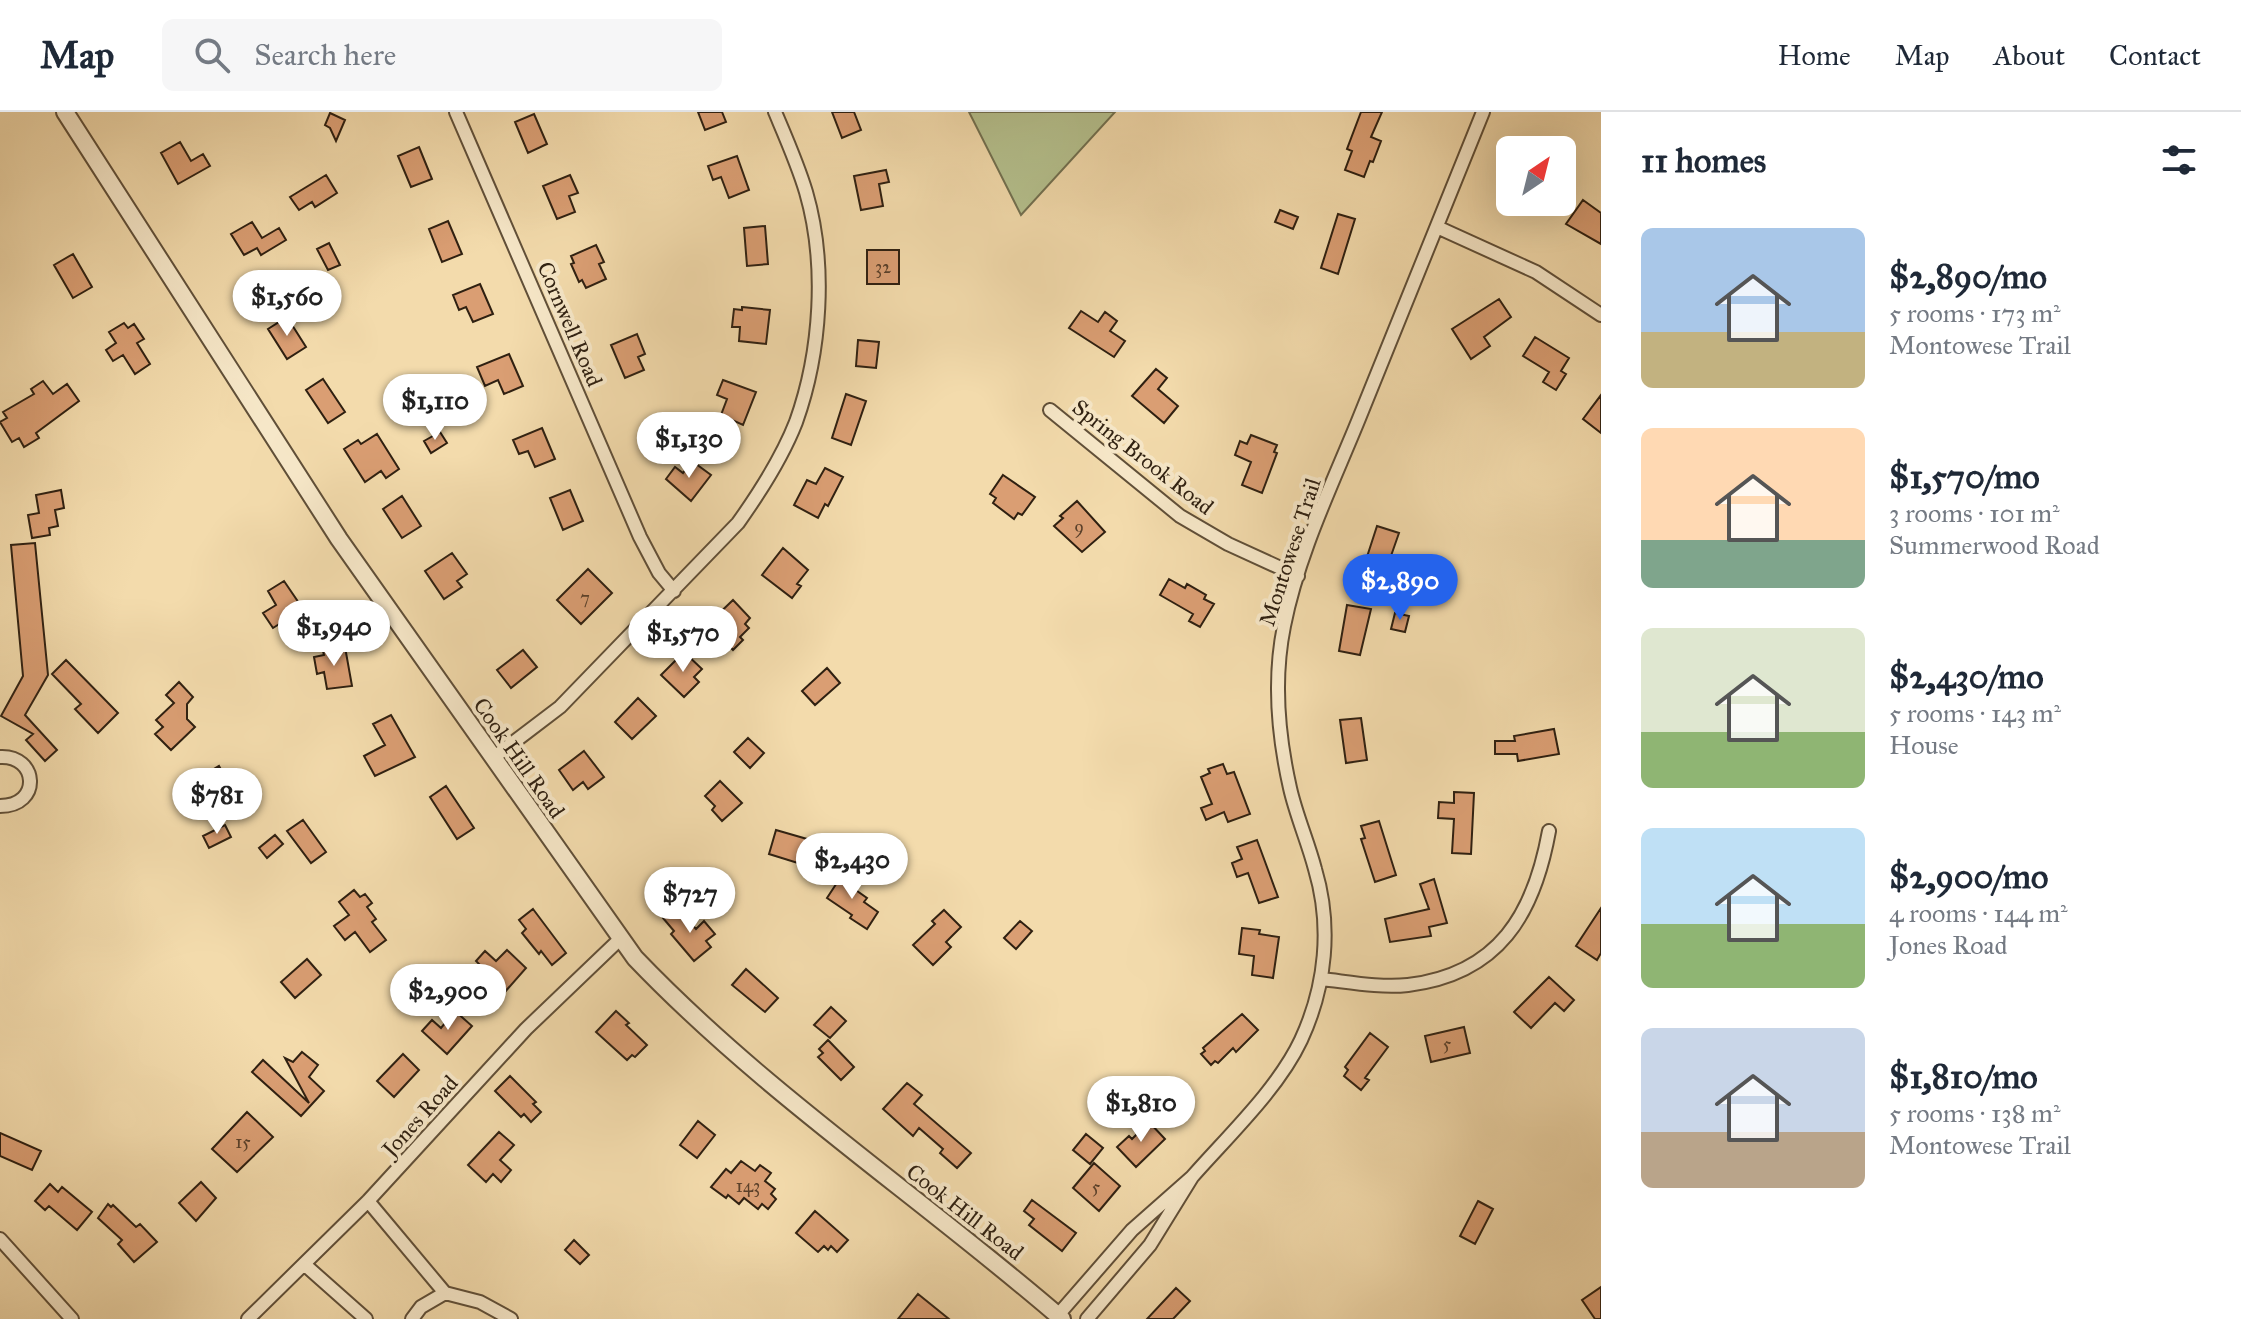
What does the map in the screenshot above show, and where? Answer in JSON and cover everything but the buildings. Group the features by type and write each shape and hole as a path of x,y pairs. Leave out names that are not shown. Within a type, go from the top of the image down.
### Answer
{"street":[{"name":"Cook Hill Road","path":"65,112 297,476 635,958 684,1007 799,1107 1060,1317"},
{"name":"Cornwell Road","path":"456,112 640,537 659,573 674,591"},
{"path":"493,758 560,707 738,523 762,489 795,422 816,339 815,242 807,194 775,112"},
{"name":"Montowese Trail","path":"1060,1317 1132,1230 1192,1177 1286,1066 1301,1041 1322,979 1326,940 1316,871 1291,791 1279,724 1278,668 1284,627 1317,520 1483,112"},
{"path":"1437,227 1536,272 1601,315"},
{"name":"Spring Brook Road","path":"1050,410 1180,516 1228,544 1298,576"},
{"path":"0,757 9,756 21,762 29,774 29,789 23,800 14,805 0,806"},
{"path":"1322,979 1405,986 1456,973 1488,954 1516,926 1526,909 1542,868 1549,831"},
{"name":"Jones Road","path":"248,1319 368,1201 526,1029 620,939"},
{"name":"Montowese Trail","path":"1087,1319 1150,1245 1192,1177"},
{"path":"368,1201 445,1293 480,1302 511,1319"},
{"path":"0,1239 72,1319"},
{"path":"304,1264 366,1319"},
{"path":"412,1319 421,1307 445,1293"}],"green space":[{"path":"969,112 1115,112 1021,215"}]}
